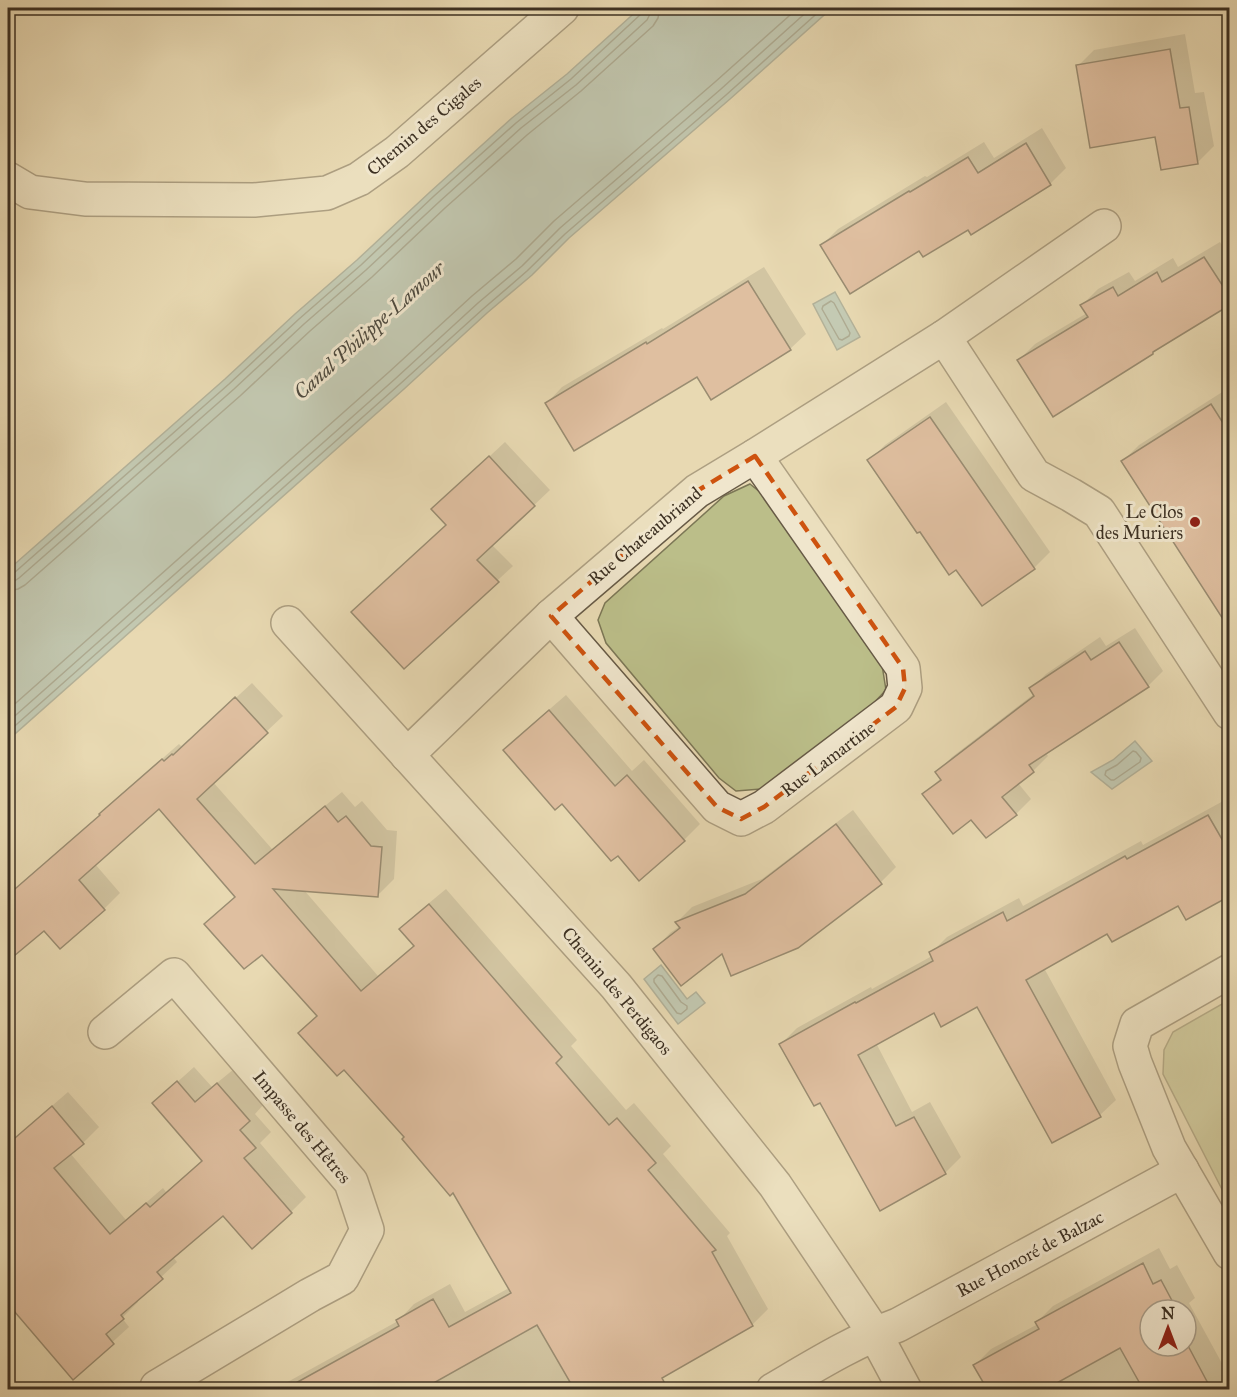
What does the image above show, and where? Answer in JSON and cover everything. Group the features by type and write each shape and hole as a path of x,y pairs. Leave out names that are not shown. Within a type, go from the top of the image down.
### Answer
{"street":[{"name":"Chemin des Cigales","path":"8,179 30,192 85,199 254,200 327,193 359,179 397,152 562,8"},
{"name":"Rue Chateaubriand","path":"407,755 551,616 697,491 944,338 1104,226"},
{"path":"944,338 1034,475 1099,512 1230,713"},
{"name":"Rue Lamartine","path":"551,616 717,807 741,819 764,807 896,707 905,688 903,668 755,456"},
{"name":"Chemin des Perdigaos","path":"288,623 630,1004 775,1185 875,1334 904,1389"},
{"path":"1230,971 1137,1024 1130,1046 1169,1148 1230,1253"},
{"name":"Impasse des Hêtres","path":"105,1032 174,975 351,1182 367,1230 342,1278 155,1388"},
{"name":"Rue Honoré de Balzac","path":"773,1389 875,1334 898,1325 1182,1170"}],"highlighted area":[{"path":"755,456 903,668 905,688 896,707 764,807 741,819 717,807 551,616 697,491"}],"green space":[{"path":"750,484 775,504 882,665 886,690 869,708 761,789 736,791 719,778 606,643 598,620 605,603 724,496"},
{"path":"1229,1000 1229,1203 1163,1074 1164,1050 1173,1032"}],"water":[{"name":"Canal Philippe-Lamour","path":"640,8 832,8 569,238 532,275 8,740 8,570 225,379 512,118 567,74"},
{"path":"835,292 860,337 837,350 813,304"},
{"path":"1135,741 1152,761 1112,789 1091,772 1113,760"},
{"path":"661,965 687,999 696,992 705,1003 678,1024 644,979"}],"building":[{"path":"1170,49 1180,108 1189,107 1198,164 1161,170 1155,137 1090,148 1076,65"},
{"path":"1026,143 1051,185 971,235 968,230 923,257 919,251 850,294 820,245 968,157 978,173"},
{"path":"1204,257 1230,297 1230,305 1053,417 1017,360 1088,317 1080,305 1113,287 1118,296 1157,272 1162,282"},
{"path":"748,281 791,350 711,400 697,377 574,451 545,403 646,342 647,344"},
{"name":"Le Clos des Muriers","path":"1211,404 1230,434 1230,630 1121,461"},
{"path":"930,417 1035,569 982,606 956,570 949,575 867,460"},
{"path":"489,456 535,506 477,560 499,582 404,669 351,612 446,525 431,509"},
{"path":"1119,642 1149,687 1029,765 1034,772 1002,797 1017,815 986,838 971,820 953,834 922,794 941,780 935,772 1034,696 1029,688 1085,651 1091,660"},
{"path":"235,697 268,733 197,799 255,864 325,806 338,822 346,816 371,846 382,847 378,897 273,889 361,991 414,946 399,929 429,904 562,1057 556,1063 609,1125 617,1118 656,1163 648,1170 716,1250 712,1252 753,1326 662,1378 668,1389 574,1389 537,1325 423,1389 285,1389 399,1326 396,1320 433,1299 449,1327 511,1293 453,1193 450,1196 402,1139 404,1137 344,1070 337,1076 298,1033 317,1016 262,955 244,969 204,924 235,897 159,809 79,880 105,910 60,949 44,931 8,961 8,895 162,759 164,761 173,755"},
{"path":"549,710 615,786 627,775 685,841 639,881 618,856 611,861 562,804 555,810 503,750"},
{"path":"1208,815 1230,853 1230,896 1186,920 1178,906 1112,942 1107,934 1026,980 1101,1117 1052,1143 977,1007 941,1027 934,1013 858,1055 896,1126 914,1117 946,1174 880,1211 820,1103 814,1106 779,1044 933,961 929,952 1003,912 1007,921 1125,856 1127,859"},
{"path":"836,824 882,884 798,948 731,976 722,954 681,986 653,949 680,928 675,922 745,894"},
{"path":"177,1081 195,1102 217,1083 250,1121 240,1130 256,1148 244,1158 292,1213 252,1249 223,1216 157,1272 163,1279 121,1315 124,1319 106,1334 114,1344 73,1380 8,1304 8,1144 52,1106 84,1144 54,1168 110,1234 146,1203 150,1207 202,1161 152,1103"},
{"path":"1143,1263 1153,1284 1161,1280 1171,1298 1138,1298 1138,1358 1195,1358 1211,1389 1143,1389 1120,1348 1046,1389 987,1389 973,1365 1039,1329 1035,1322"}],"place":[{"name":"Le Clos des Muriers","path":"1195,522"}]}
